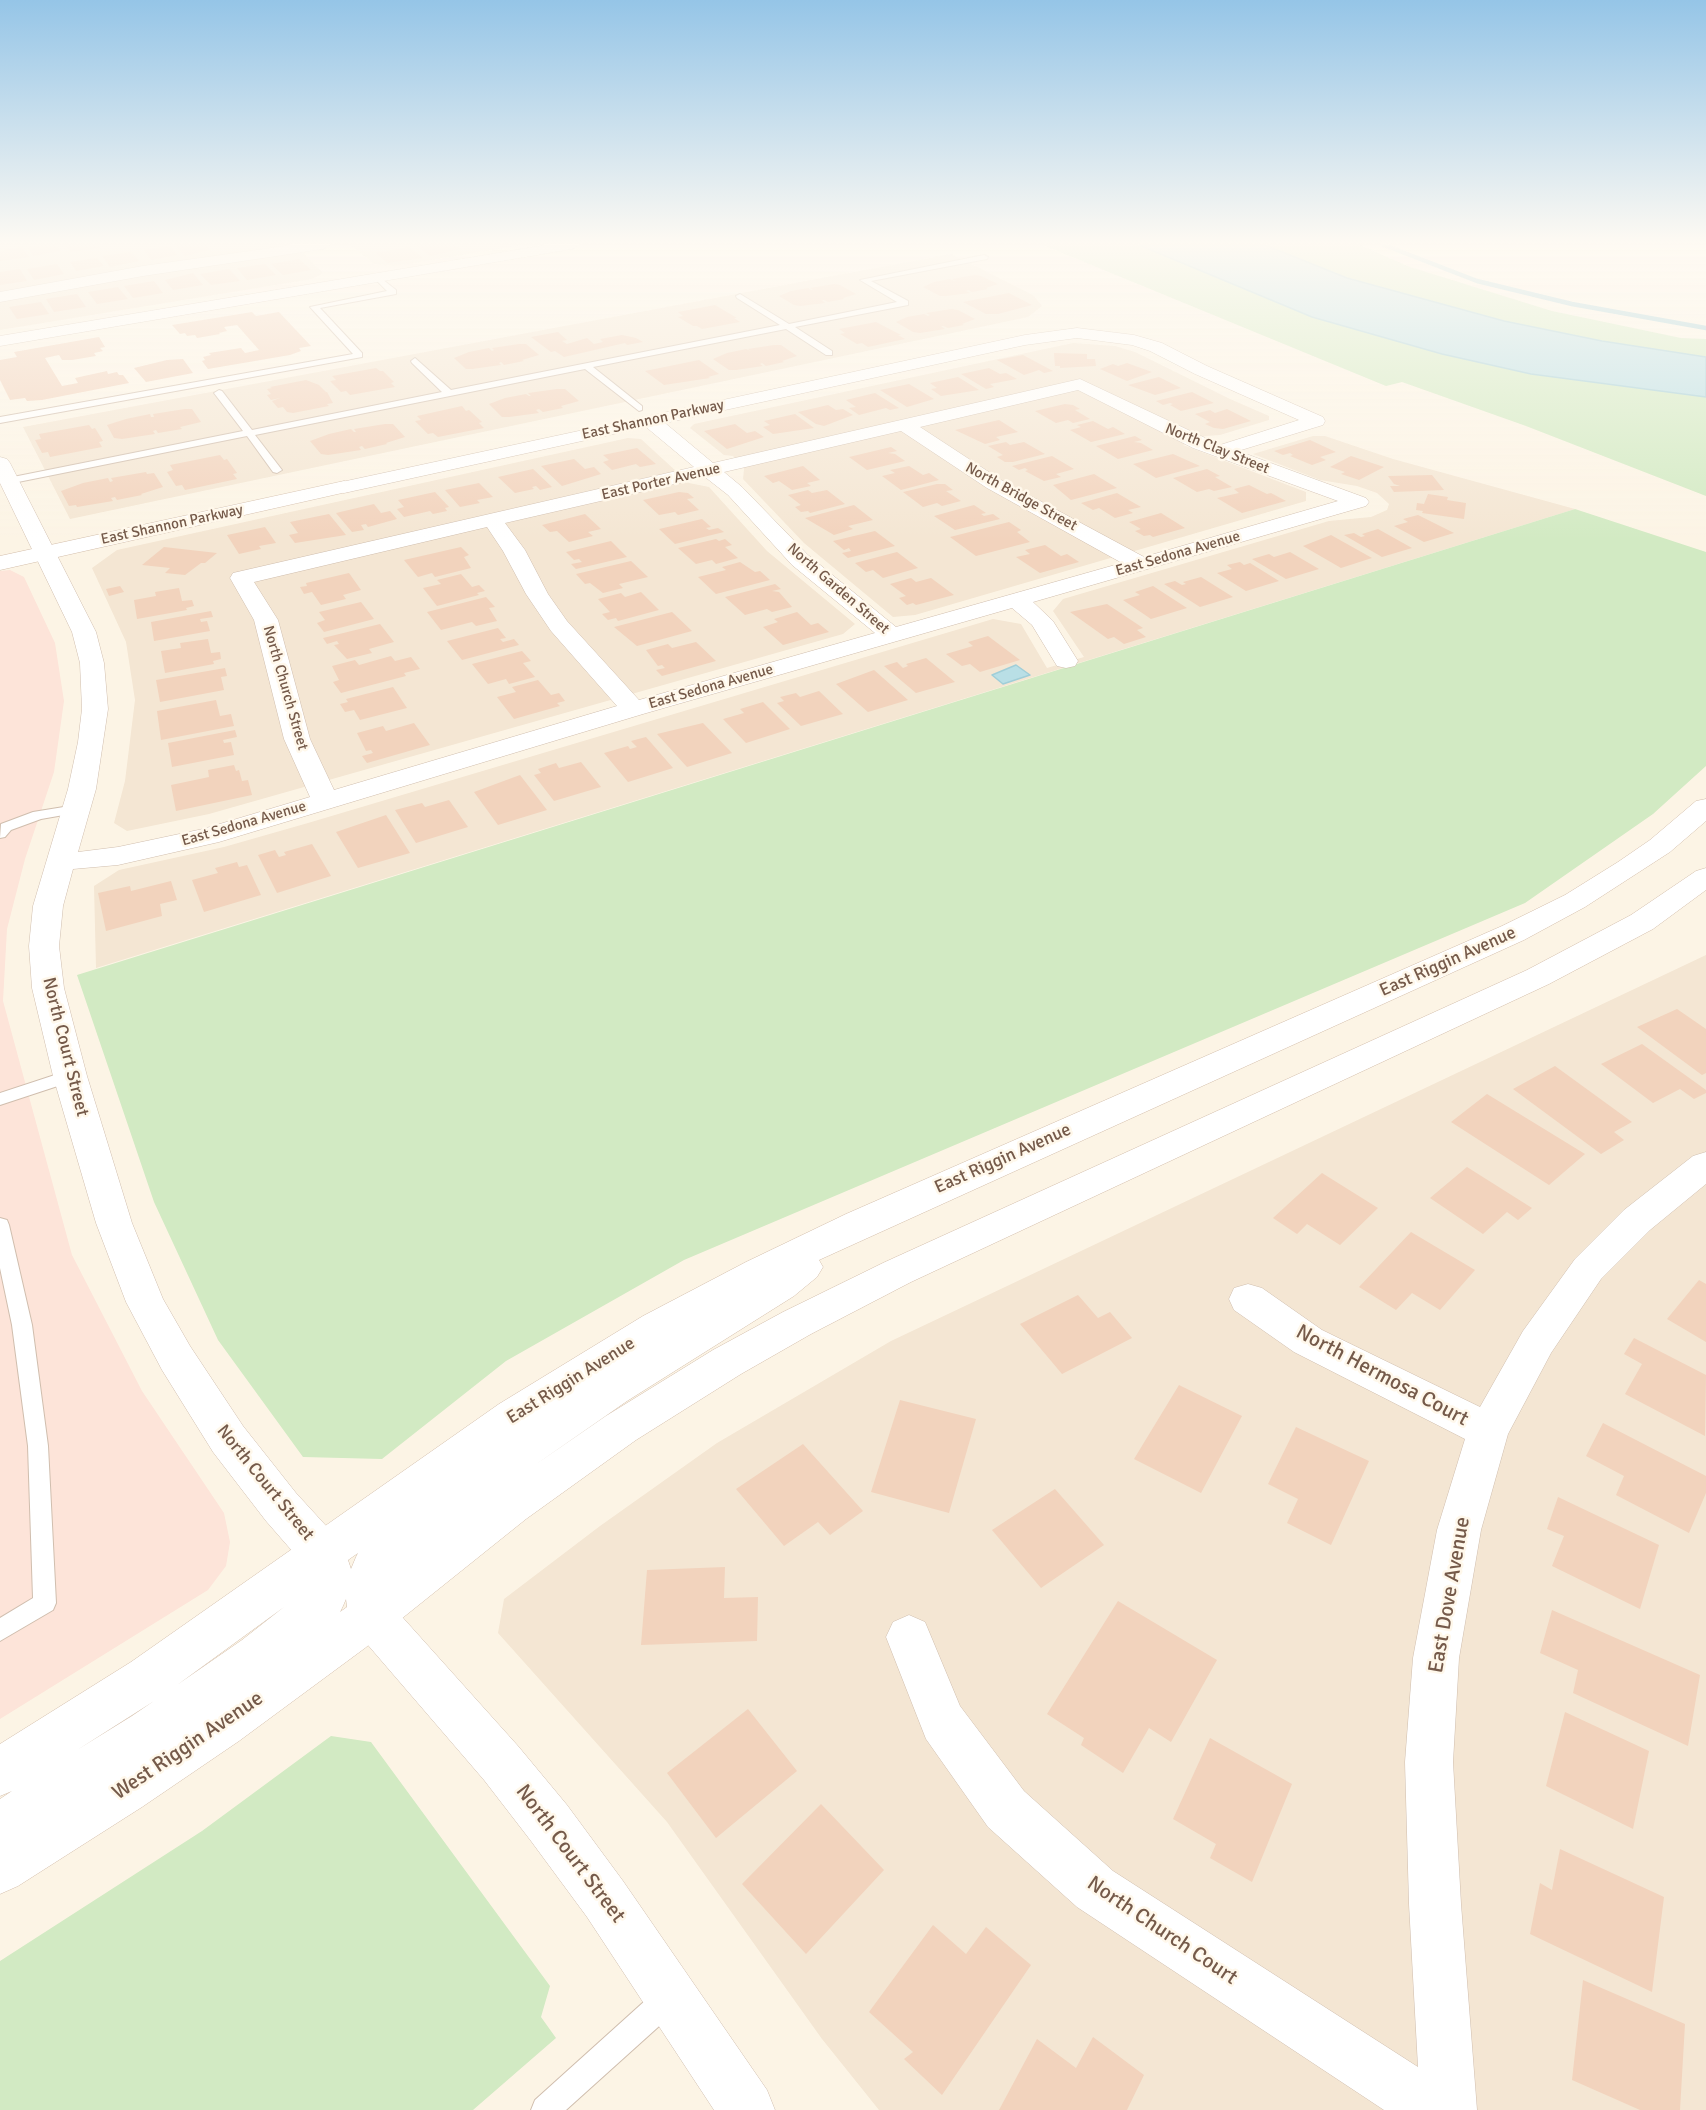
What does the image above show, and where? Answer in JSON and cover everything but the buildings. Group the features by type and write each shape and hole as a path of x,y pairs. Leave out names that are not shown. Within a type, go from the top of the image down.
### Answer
{"street":[{"name":"East Shannon Parkway","path":"0,544 39,545 344,487 645,414 1007,343"},
{"name":"East Shannon Parkway","path":"1145,343 1316,421 1219,451"},
{"name":"North Clay Street","path":"1080,384 1146,419 1219,451 1359,502"},
{"name":"East Porter Avenue","path":"241,578 1080,384"},
{"name":"North Garden Street","path":"645,414 749,505 800,560 893,636"},
{"name":"North Bridge Street","path":"904,425 994,484 1142,564"},
{"name":"North Court Street","path":"4,472 84,632 92,663 95,709 91,742 76,809 48,906 44,946 48,988 70,1076 123,1249 145,1302 176,1358 228,1439 281,1507 322,1554"},
{"name":"East Sedona Avenue","path":"61,862 117,856 208,836 634,709 1359,502"},
{"path":"493,520 514,550 542,601 560,626 634,709"},
{"name":"East Shannon Parkway","path":"0,562 39,545"},
{"name":"North Church Street","path":"241,578 267,620 297,739 325,800"},
{"path":"1018,601 1041,621 1066,661"},
{"name":"East Riggin Avenue","path":"322,1554 514,1416 620,1349 725,1289 859,1224 1514,933 1612,879 1660,846 1706,807"},
{"path":"859,1224 781,1285 613,1389 525,1448 378,1557 366,1587 370,1615 480,1529 585,1452 692,1383 762,1342 898,1272 1545,974 1642,922 1706,877"},
{"name":"East Dove Avenue","path":"1449,2110 1435,1904 1429,1762 1436,1658 1459,1530 1488,1431 1537,1342 1588,1269 1637,1220 1706,1165"},
{"name":"North Hermosa Court","path":"1248,1299 1308,1341 1488,1431"},
{"path":"0,1772 148,1678 322,1554 333,1577 320,1606 258,1656 148,1733 0,1828"},
{"name":"North Court Street","path":"370,1615 501,1763 549,1823 605,1899 747,2110"},
{"name":"West Riggin Avenue","path":"0,1868 174,1758 267,1693 370,1615"},
{"name":"North Church Court","path":"909,1637 943,1722 1006,1809 1095,1889 1434,2110"}],"lane":[{"path":"0,420 358,355 347,343"},
{"path":"4,472 249,433 700,343"},
{"path":"816,343 829,352"},
{"path":"415,361 448,393"},
{"path":"586,366 645,414"},
{"path":"219,393 278,470"},
{"path":"0,834 6,827 38,815 76,809"},
{"path":"0,1099 70,1076"},
{"path":"0,1226 22,1325 38,1446 45,1603 0,1630"},
{"path":"545,2110 670,1998"}],"shaded area":[{"path":"471,343 902,343 70,519 23,427"},
{"path":"1071,343 1115,346 1135,352 1269,416 1269,420 1220,435 1205,436 1183,445 1306,492 1306,501 915,615 893,617 804,543 743,479 744,469 733,456 724,455 690,428 694,424"},
{"path":"1313,436 1325,436 1393,459 1575,509 96,968 94,886 119,870 224,847 308,823 993,619 1021,624 1047,668 1084,657 1053,611 1063,599 1329,521 1371,517 1387,510 1389,504 1377,493 1357,486 1320,480 1253,454"},
{"path":"628,438 641,439 689,483 709,487 767,551 855,624 843,634 209,814 127,831 114,823 125,781 135,700 126,642 92,568 117,550"},
{"path":"10,570 24,577 55,643 64,701 54,772 25,859 7,929 3,1001 72,1255 142,1391 224,1513 230,1542 226,1566 208,1590 0,1719 0,571"},
{"path":"1706,955 1706,2110 879,2110 822,2039 667,1822 498,1633 504,1599 600,1526 717,1443 891,1341"}],"green space":[{"path":"1283,343 1706,343 1706,496 1526,426 1402,382 1386,386"},
{"path":"1575,509 1706,552 1706,766 1653,814 1525,903 684,1260 506,1361 382,1459 303,1457 218,1340 154,1202 77,975"},
{"path":"331,1736 371,1742 550,1986 541,2017 556,2038 473,2110 0,2110 0,1961 202,1831"}],"water":[{"path":"1405,343 1618,343 1706,357 1706,397 1531,374"},
{"path":"1016,665 1030,675 1003,684 992,675"}]}
